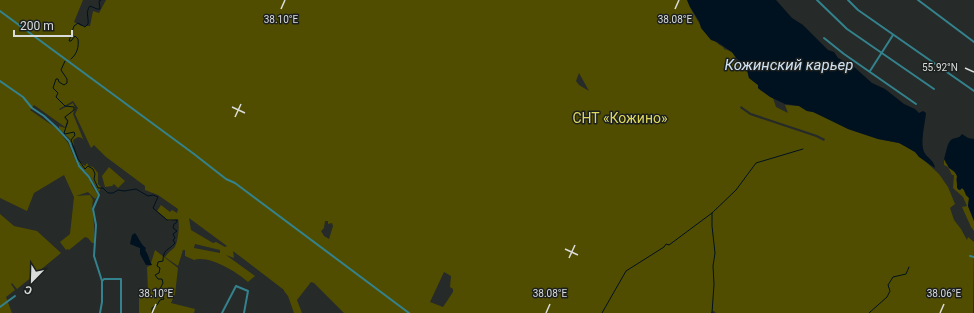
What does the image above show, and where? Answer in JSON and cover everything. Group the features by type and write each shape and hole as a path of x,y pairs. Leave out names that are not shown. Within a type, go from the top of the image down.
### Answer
{"street":[{"path":"817,0 847,29 934,89"},
{"path":"848,0 858,10 974,91"},
{"path":"918,0 974,42"},
{"path":"0,11 408,313"},
{"path":"870,71 893,35"},
{"path":"824,38 916,104"},
{"path":"0,81 23,97 32,108 44,116 69,141 79,166 89,177 99,194 93,209 96,225 94,256 102,282 102,302 100,313"},
{"path":"970,256 974,257"},
{"path":"102,282 104,279 121,279 121,313"},
{"path":"222,313 236,286 248,291 244,313"},
{"path":"0,307 14,296"}],"green space":[{"name":"СНТ «Кожино»","path":"0,0 83,0 74,22 81,26 90,26 93,11 99,13 106,0 687,0 697,20 706,33 724,49 734,54 736,61 746,66 749,78 758,85 760,90 773,98 776,107 788,113 785,105 799,106 807,111 828,118 848,129 878,139 899,143 915,152 939,174 948,187 955,204 950,208 954,220 967,240 968,237 974,242 973,313 716,313 714,311 711,313 344,313 314,283 311,282 297,300 302,313 294,313 288,296 284,290 233,251 234,258 226,255 255,276 248,282 230,269 215,262 200,259 194,260 185,256 185,250 183,250 178,266 165,257 177,243 179,222 178,219 169,221 157,211 161,205 170,212 172,210 177,213 178,209 158,195 145,190 145,186 106,157 94,145 91,148 75,114 78,108 73,101 59,109 60,110 73,103 75,108 73,114 84,141 82,138 78,137 73,140 74,146 71,144 70,139 59,129 59,126 65,128 68,123 64,116 67,122 65,127 34,105 30,110 56,128 68,143 78,166 90,180 98,195 95,199 88,192 76,196 90,195 93,200 94,243 85,237 69,250 66,250 60,242 70,234 74,197 64,175 34,193 27,211 0,198","holes":["579,73 589,91 579,85 576,81","741,106 751,113 825,139 824,141 750,115 740,108","189,218 227,246 225,247 216,242 213,243 191,230","325,221 328,221 328,224 332,223 333,226 329,239 324,236 321,231 324,228","195,244 220,250 220,253 194,248","444,272 451,276 450,287 453,289 453,292 443,307 430,302"]},
{"path":"944,159 957,176 956,179 958,190 962,188 969,198 968,206 974,221 974,231 962,207 967,206 963,197 953,188 954,175 952,175 948,167 944,165"},
{"path":"78,160 85,166 87,163 98,173 98,184 101,187 99,192 91,178 79,164"},
{"path":"109,167 125,181 118,188 114,184 112,186 105,187 102,176"},
{"path":"0,214 14,226 37,231 61,253 17,289 12,283 11,284 15,290 6,297 12,313 0,313"},
{"path":"155,250 178,268 175,294 171,303 195,309 194,313 139,313 139,294 148,292 147,267 152,265 151,263"}],"water":[{"name":"Кожинский карьер","path":"687,0 776,0 792,18 803,25 828,50 834,52 838,58 853,66 872,83 885,89 904,104 915,109 919,113 923,111 926,113 923,148 925,154 933,163 935,168 919,157 915,152 899,143 878,139 848,129 799,106 785,104 770,97 758,88 758,85 749,78 746,66 736,58 732,52 717,42 711,40 701,28 699,21"},
{"path":"962,134 968,138 974,139 974,221 968,206 969,198 962,188 960,190 957,188 957,176 955,172 949,168 944,159 950,141 960,137"},
{"path":"135,233 146,248 145,250 152,265 146,265 140,254 140,248 130,244 132,235"}],"waterway":[{"path":"71,59 76,53 78,45 78,39 75,36 71,41 69,41 74,26 78,23 85,27 88,24 87,13 90,6 100,9 99,1 101,0"},
{"path":"65,61 61,70 67,79 67,83 64,85 56,79 53,88 58,93 56,97 65,106 74,107 74,110 65,117 68,121 64,133 74,132 75,135 71,140 78,159 85,169 88,166 93,169 95,174 94,179 98,188 103,188 108,193 113,193 118,190 124,191 136,189 148,196 153,195 158,197 153,208 167,220 177,220 173,228 177,231 173,234 175,238 173,240 175,243 165,252 163,261 158,262 157,266 160,268 159,273 155,275 158,279 162,279 163,283 160,289 156,290 163,296 164,299 160,300 157,305 152,308 152,313"},
{"path":"602,313 626,271 664,247 666,244 669,245 712,213 736,190 756,163 803,149"},
{"path":"712,213 715,253 713,266 714,284 712,313"},
{"path":"869,313 887,297 890,291 888,285 893,277 906,274 909,267"}]}
